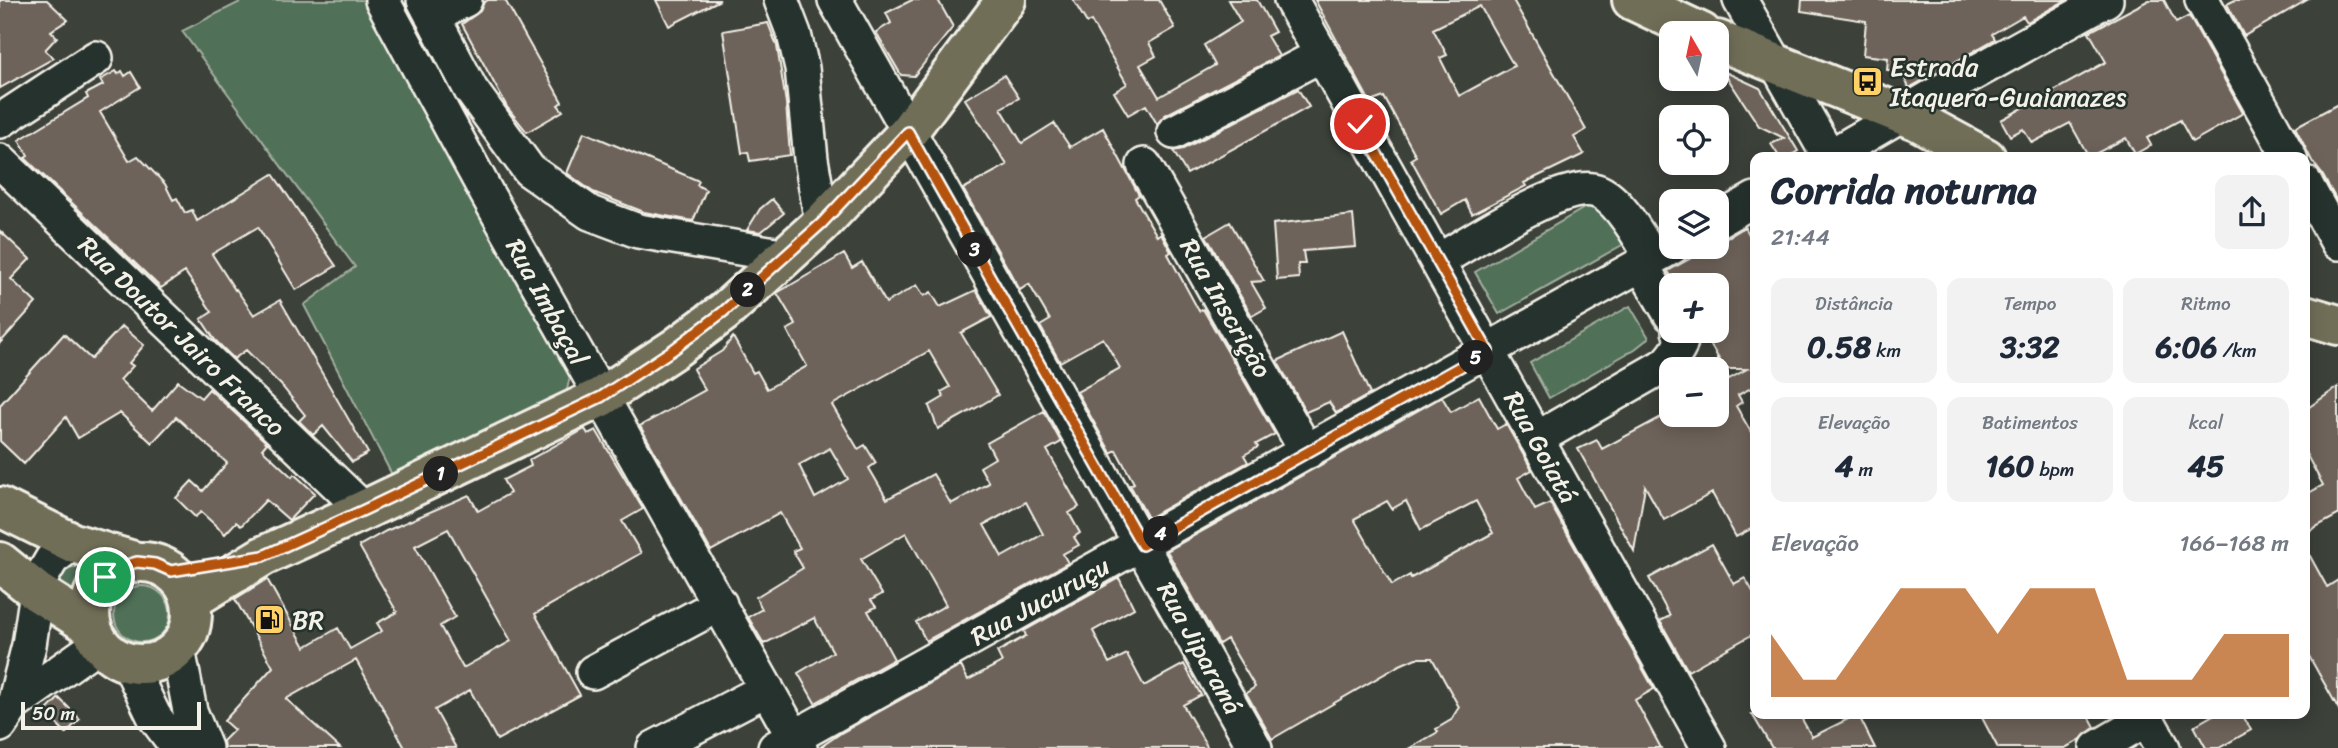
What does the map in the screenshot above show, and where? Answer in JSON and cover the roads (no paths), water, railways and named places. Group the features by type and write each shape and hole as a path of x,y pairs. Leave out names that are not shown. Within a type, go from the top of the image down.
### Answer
{"main road":[{"path":"107,644 90,609 95,592 105,577 120,567 166,578 263,556 601,397 674,349 723,312 822,223 908,132 1006,0"},
{"path":"1632,0 1677,21"},
{"path":"1729,45 1902,114 1975,152"},
{"path":"2310,317 2338,325"},
{"path":"0,507 73,543 166,578 192,617 188,634 178,649 163,659 146,664 107,644 0,562"}],"street":[{"name":"Rua Imbaçal","path":"382,0 487,194 767,689 789,745"},
{"path":"465,0 428,8 471,90 528,170 590,213 638,231 787,256"},
{"path":"780,0 794,33 802,68 811,159 822,223"},
{"name":"Rua Jiparaná","path":"835,0 1255,748"},
{"name":"Rua Goiatá","path":"1291,0 1709,748"},
{"path":"1740,0 1826,152"},
{"path":"1837,152 2106,0"},
{"path":"2202,0 2287,152"},
{"path":"1174,132 1321,55"},
{"path":"0,121 96,58"},
{"name":"Rua Doutor Jairo Franco","path":"0,161 364,510"},
{"name":"Rua Inscrição","path":"1144,164 1307,452"},
{"path":"1438,261 1546,200 1594,190 1613,201 1655,256 1660,273"},
{"path":"2310,192 2338,243"},
{"path":"1729,214 1750,202"},
{"name":"Rua Jucuruçu","path":"789,745 1655,256"},
{"path":"1536,439 1668,363 1679,350 1680,343"},
{"path":"7,715 29,645 37,592 45,568 73,543"},
{"path":"593,672 720,604"},
{"path":"7,715 107,644 178,748"},
{"path":"178,649 190,711 205,748"},
{"path":"654,748 767,689"},
{"path":"2097,748 2141,719"},
{"path":"2148,719 2163,748"}],"place":[{"name":"Estrada Itaquera-Guaianazes","path":"1867,82"},
{"name":"BR","path":"269,620"}]}
